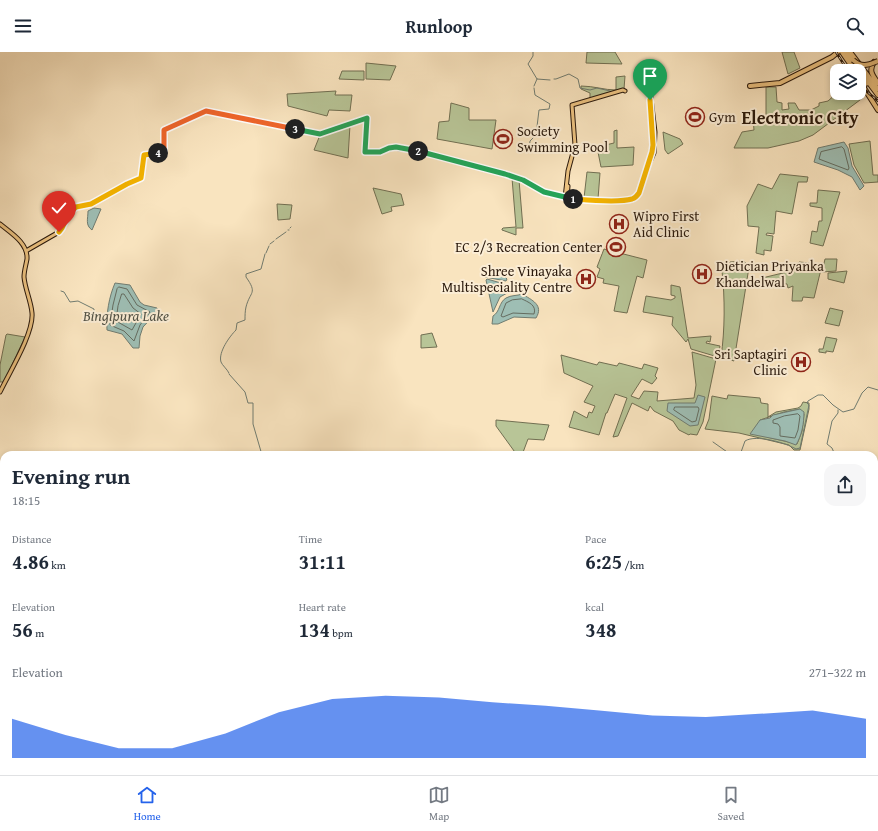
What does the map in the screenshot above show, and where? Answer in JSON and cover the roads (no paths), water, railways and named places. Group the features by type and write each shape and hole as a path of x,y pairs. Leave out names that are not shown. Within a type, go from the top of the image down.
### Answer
{"highway":[{"path":"822,61 794,75 769,83 750,85 780,83 822,61 837,52"},
{"path":"842,52 850,64"},
{"path":"848,52 878,92"},
{"path":"848,52 878,95"},
{"path":"848,52 878,89"},
{"path":"853,60 864,66 877,60"},
{"path":"877,60 873,63 871,71 877,81"},
{"path":"866,92 878,110"}],"main road":[{"path":"623,90 625,91 573,107 577,145 570,172 566,197 568,171 575,145 572,105 623,90"},
{"path":"26,251 59,232 69,213 76,207 91,204 141,178 144,155 163,152 164,130 206,111 320,134 367,118 365,152 380,152 392,148 412,150 496,171 521,180 545,193 583,200 629,200 636,197 639,193 644,175 652,152 653,145 650,90 655,145 654,152 644,175"},
{"path":"0,224 21,242 26,251 27,258 24,275 32,313 31,325 16,361 0,392"}],"water":[{"path":"844,142 848,148 852,166 864,186 860,190 852,177 838,170 814,162 818,148"},
{"path":"94,208 101,209 92,230 88,226 87,219 88,211"},
{"path":"491,268 500,272 507,279 506,281 485,277 483,272"},
{"path":"487,279 512,288 509,292 500,297 493,312 486,280"},
{"name":"Bingipura Lake","path":"115,283 130,285 140,302 144,305 157,308 158,311 143,327 140,336 139,348 133,348 122,334 107,330 108,306"},
{"path":"522,294 538,306 539,310 536,318 514,317 498,324 492,324 493,316 506,298"},
{"path":"698,395 705,397 698,425 690,426 667,411 668,403 695,403"},
{"path":"800,409 804,412 804,420 796,445 785,441 750,434 760,420 770,418 773,415"}],"waterway":[{"path":"533,52 533,56 528,64 537,79 550,80"},
{"path":"554,79 569,74 578,79 580,88 590,90 597,88 610,91"},
{"path":"534,86 537,79"},
{"path":"529,150 530,141 536,135 539,110 549,109 550,104 535,95 534,88"},
{"path":"276,239 286,232"},
{"path":"270,244 274,241"},
{"path":"266,253 269,246"},
{"path":"229,373 221,362 221,354 228,340 236,330 237,323 245,320 246,307 252,292 252,287 246,277 246,274 261,269 265,254"},
{"path":"61,291 64,292 70,302 78,301 94,309 94,314 107,317"},
{"path":"229,374 245,392 248,403 253,403 253,424 261,451"},
{"path":"741,451 745,441 756,438 771,440 796,449 800,448 809,405 807,403 808,401 818,395 823,395 843,412 854,409 862,393 868,387 878,390"},
{"path":"833,451 827,444 832,421 838,413 838,410"},
{"path":"713,442 726,451"}],"railway":[{"path":"836,52 844,64"},
{"path":"866,91 878,101"}],"place":[{"name":"Gym","path":"695,117"},
{"name":"Society Swimming Pool","path":"503,139"},
{"name":"Wipro First Aid Clinic","path":"619,224"},
{"name":"EC 2/3 Recreation Center","path":"616,247"},
{"name":"Dietician Priyanka Khandelwal","path":"702,274"},
{"name":"Shree Vinayaka Multispeciality Centre","path":"586,279"},
{"name":"Sri Saptagiri Clinic","path":"801,362"}],"district":[{"name":"Electronic City","path":"800,117"}]}
